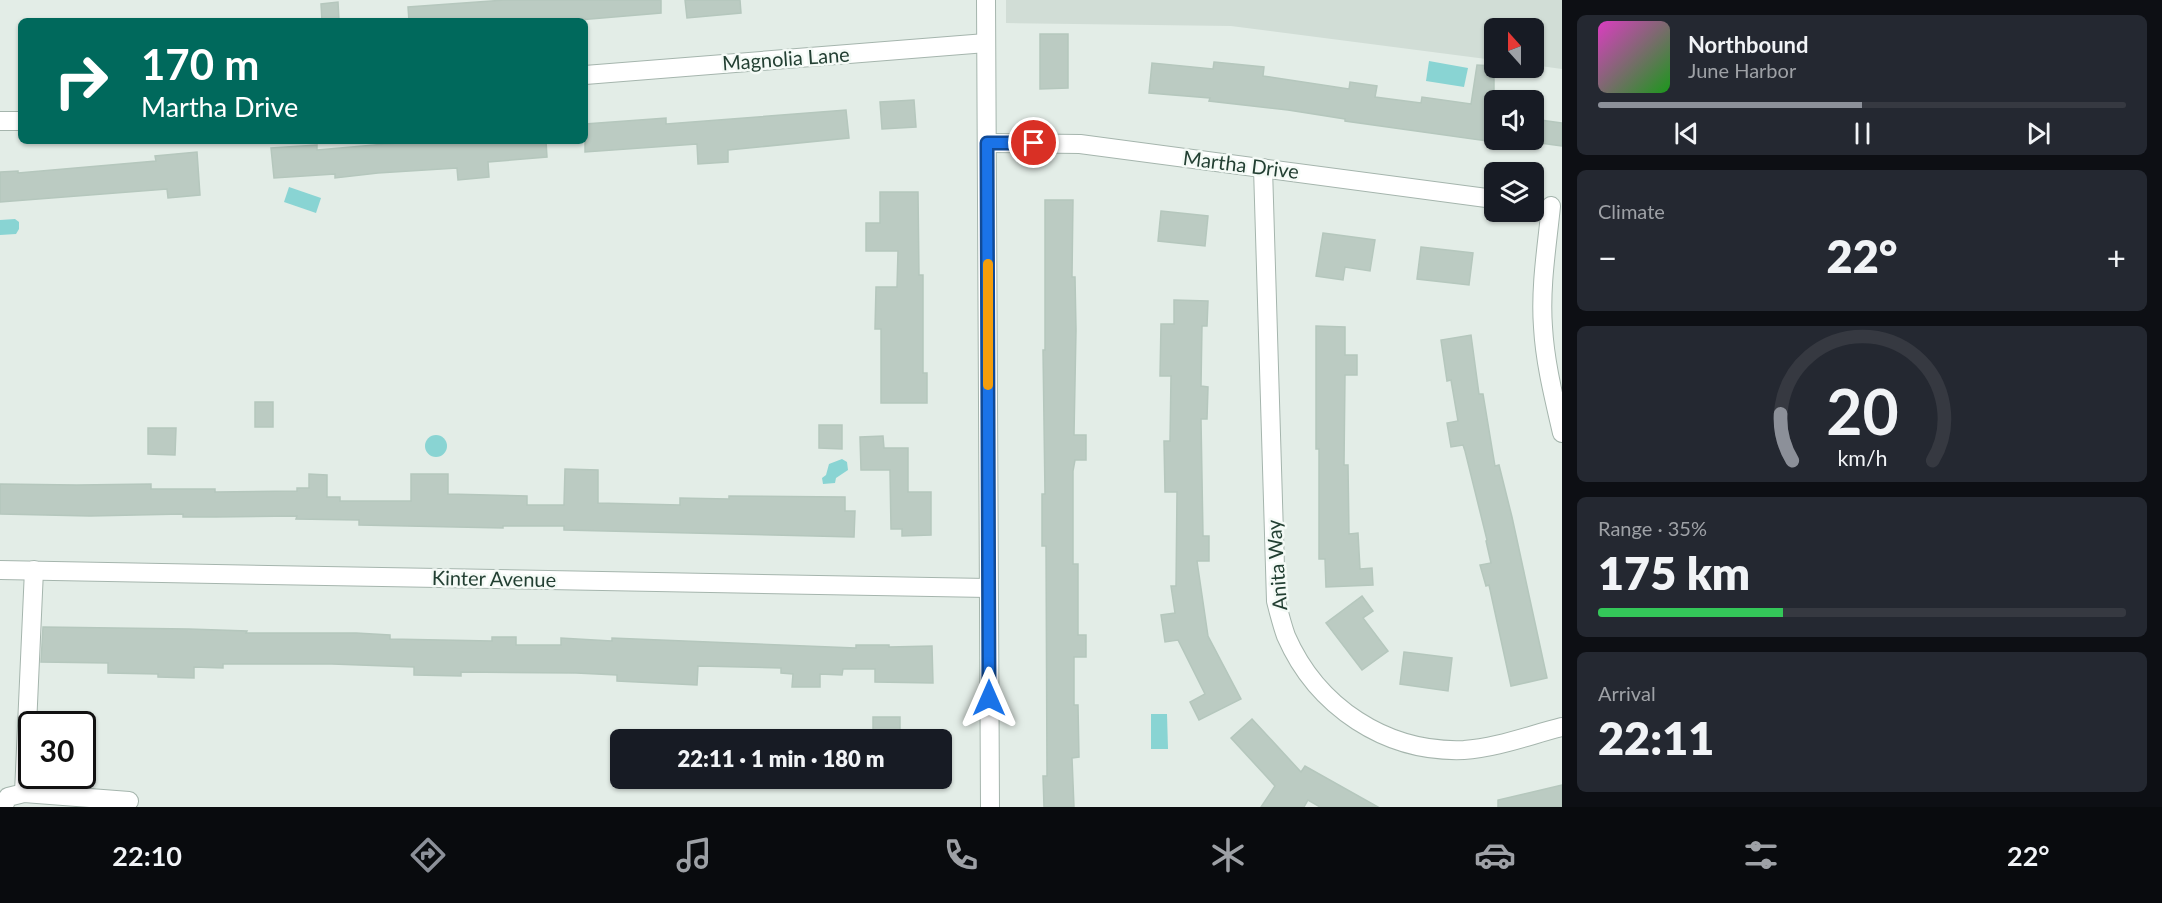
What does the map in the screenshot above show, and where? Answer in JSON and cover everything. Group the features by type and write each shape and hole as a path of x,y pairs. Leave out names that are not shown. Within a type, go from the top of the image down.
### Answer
{"street":[{"path":"987,0 990,807"},
{"name":"Magnolia Lane","path":"588,75 986,43"},
{"path":"0,121 18,121"},
{"name":"Martha Drive","path":"987,143 1080,144 1484,198"},
{"name":"Anita Way","path":"1263,168 1276,601 1285,634 1300,663 1318,688 1341,710 1367,728 1399,741 1433,749 1464,750 1562,727"},
{"path":"1549,206 1542,287 1543,327 1548,374 1562,433"},
{"name":"Kinter Avenue","path":"0,570 988,588"},
{"path":"24,793 34,570"},
{"path":"3,807 8,797 24,793 129,801"}],"shaded area":[{"path":"1006,0 1562,0 1562,69 1544,67 1544,18 1484,18 1484,59 1231,26 1006,23"}],"water":[{"path":"1429,61 1468,68 1464,87 1426,81"},
{"path":"289,187 321,198 316,213 284,202"},
{"path":"15,219 19,222 16,234 0,235 0,220"},
{"path":"432,435 440,435 447,442 447,450 440,457 432,457 425,450 425,442"},
{"path":"842,459 847,462 848,470 836,478 835,483 823,484 822,478 826,475 829,464"},
{"path":"1151,714 1167,714 1168,749 1151,749"}],"building":[{"path":"505,0 661,0 661,13 588,19 409,18 408,7"},
{"path":"685,0 740,0 741,13 687,18"},
{"path":"338,2 339,18 322,18 321,4"},
{"path":"1040,34 1068,34 1068,88 1040,89"},
{"path":"1214,62 1264,67 1263,76 1349,89 1350,82 1377,86 1375,97 1421,103 1422,97 1471,104 1477,65 1484,65 1484,78 1494,78 1494,90 1484,90 1484,141 1345,121 1345,119 1288,110 1209,101 1210,98 1149,93 1152,63 1213,69"},
{"path":"914,100 916,127 882,129 880,102"},
{"path":"846,110 849,138 728,150 728,162 698,164 697,144 585,152 585,144 588,144 588,124 666,118 666,124"},
{"path":"1544,121 1562,123 1562,146 1544,144"},
{"path":"386,144 546,144 547,157 488,162 489,177 458,180 457,168 335,178 335,174 274,178 271,148 317,145 317,150"},
{"path":"197,152 200,195 168,198 167,189 0,202 0,172 18,171 18,173 156,161 155,156"},
{"path":"880,192 918,192 919,275 923,275 923,373 927,373 927,403 881,403 881,329 875,329 876,287 897,287 898,251 866,251 866,223 880,223"},
{"path":"1045,200 1073,200 1072,277 1075,277 1076,330 1074,435 1086,435 1086,460 1075,460 1073,471 1073,564 1078,564 1078,635 1086,635 1086,657 1074,657 1074,705 1078,705 1079,757 1072,758 1074,807 1044,807 1043,776 1047,776 1046,546 1042,546 1042,494 1045,494 1043,350 1045,350"},
{"path":"1161,211 1208,216 1205,246 1158,241"},
{"path":"1323,233 1375,240 1370,271 1345,267 1343,280 1316,276"},
{"path":"1421,247 1473,253 1469,285 1417,279"},
{"path":"1174,300 1208,301 1207,326 1202,326 1201,386 1208,387 1207,419 1201,419 1203,536 1209,536 1209,561 1197,561 1208,636 1241,699 1199,720 1190,702 1205,694 1178,640 1165,642 1161,615 1175,613 1171,586 1176,586 1177,492 1165,492 1164,441 1170,441 1171,376 1160,376 1161,324 1174,324"},
{"path":"1316,326 1345,327 1345,355 1357,355 1357,375 1345,375 1344,465 1348,465 1349,534 1358,533 1360,569 1372,568 1373,585 1326,587 1325,559 1319,559"},
{"path":"1471,335 1479,394 1483,394 1495,466 1499,465 1512,517 1547,678 1511,686 1489,585 1486,586 1480,565 1491,563 1487,540 1463,445 1451,447 1447,423 1458,421 1451,380 1447,381 1441,340"},
{"path":"255,402 273,402 273,427 255,427"},
{"path":"819,425 842,425 842,449 819,448"},
{"path":"148,428 176,428 175,455 148,454"},
{"path":"883,436 884,448 908,448 908,492 931,492 931,535 902,536 902,529 891,529 890,470 861,470 860,437"},
{"path":"565,469 598,470 598,503 680,505 680,498 845,497 845,511 855,511 854,537 564,530 564,526 503,526 503,528 359,525 359,520 296,519 297,516 0,514 0,484 151,484 151,489 215,489 215,492 297,491 297,488 309,488 309,474 327,475 327,497 340,497 340,501 411,501 411,474 448,474 448,494 527,496 527,505 564,505"},
{"path":"1362,596 1373,611 1363,618 1388,651 1362,670 1326,623"},
{"path":"43,627 189,629 247,631 246,633 356,633 390,635 390,639 492,641 492,637 516,637 516,645 561,645 561,638 612,641 612,638 856,648 856,645 932,646 933,683 875,682 875,669 843,669 842,675 820,674 820,687 792,687 793,674 781,673 781,668 698,666 697,685 617,681 617,675 576,673 461,672 461,676 414,675 414,667 332,664 223,664 223,668 194,667 194,678 158,677 158,674 108,673 108,663 41,662"},
{"path":"1404,652 1452,658 1448,691 1400,684"},
{"path":"873,717 900,717 900,729 873,729"},
{"path":"1252,719 1301,772 1305,766 1378,807 1320,807 1308,800 1304,807 1261,807 1275,786 1231,738"},
{"path":"1562,785 1562,807 1498,807 1498,800"}],"slow traffic":[{"path":"988,264 988,385"}],"route":[{"path":"989,698 987,143 1034,143"}]}
